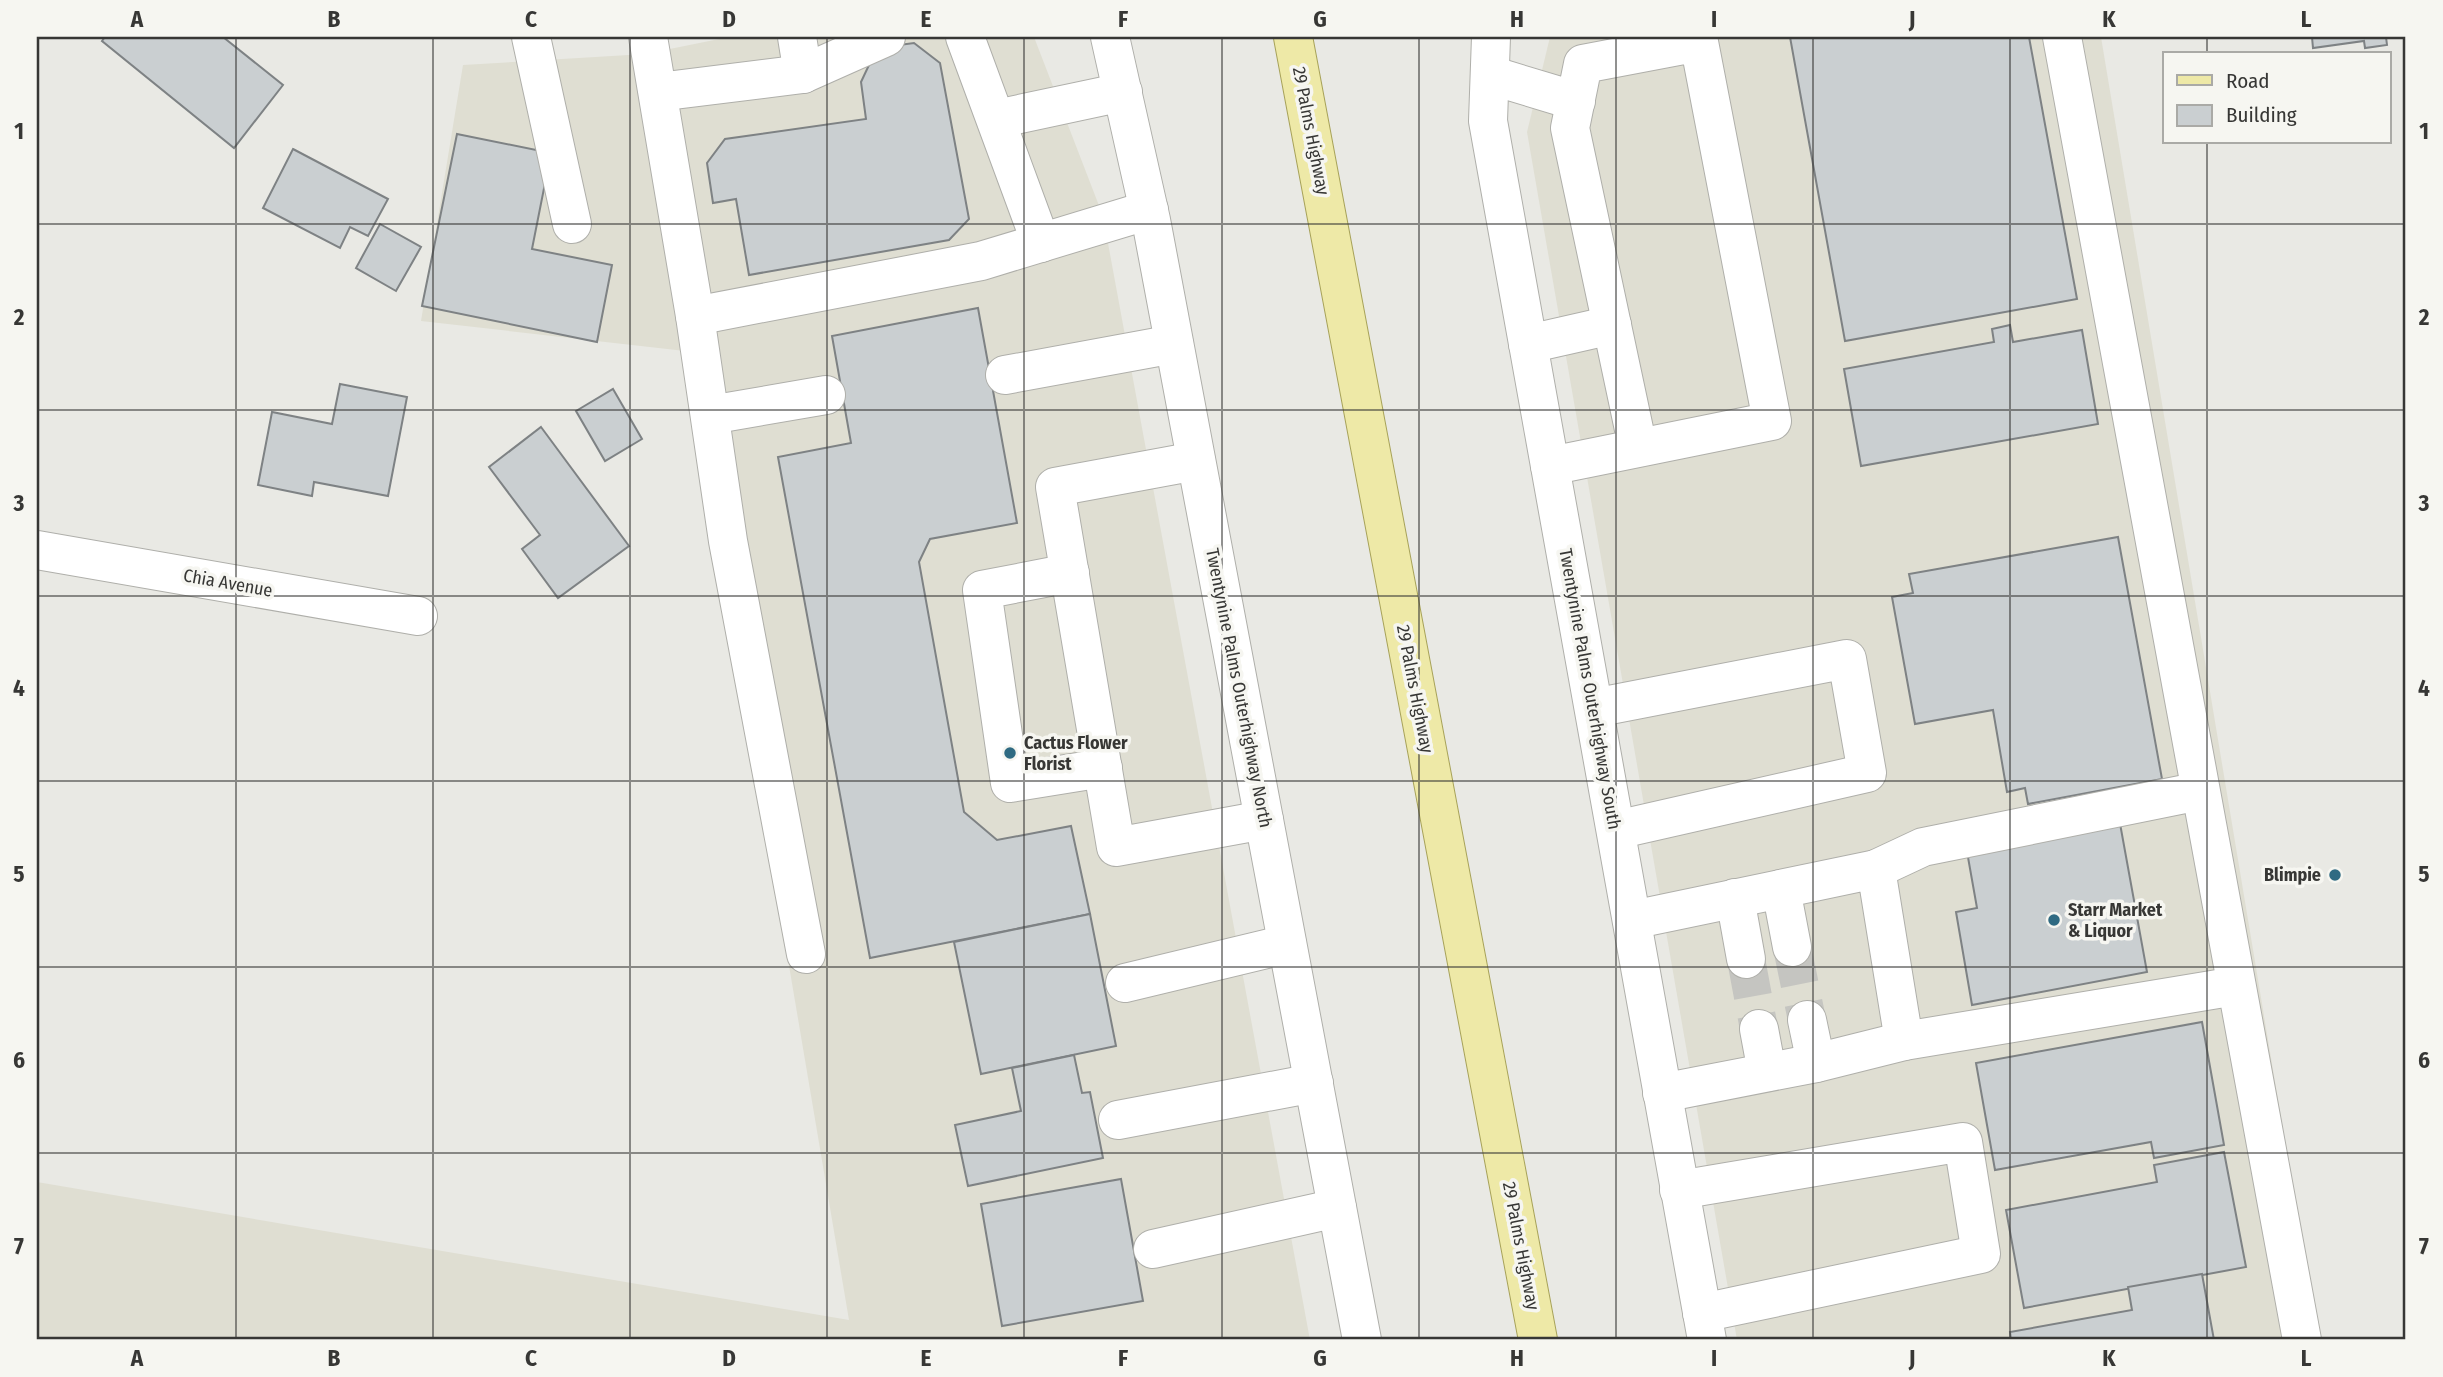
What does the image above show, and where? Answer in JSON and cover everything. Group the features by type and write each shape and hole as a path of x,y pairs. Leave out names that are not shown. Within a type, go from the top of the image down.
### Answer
{"main road":[{"name":"29 Palms Highway","path":"1293,37 1538,1340"}],"street":[{"path":"531,37 572,224"},
{"path":"648,37 695,316 728,541 806,954"},
{"path":"797,37 803,74"},
{"path":"658,92 803,74 886,37"},
{"path":"965,37 1041,243"},
{"name":"Twentynine Palms Outerhighway North","path":"1110,37 1149,211 1362,1340"},
{"name":"Twentynine Palms Outerhighway South","path":"1491,37 1488,121 1704,1327"},
{"path":"2062,37 2302,1340"},
{"path":"1549,466 1772,421 1699,43 1583,64 1570,128 1638,448"},
{"path":"1490,75 1576,101"},
{"path":"996,120 1123,92"},
{"path":"695,316 981,261 1149,211"},
{"path":"1528,344 1612,325"},
{"path":"1005,375 1174,344"},
{"path":"710,415 826,395"},
{"path":"1196,461 1055,486 1116,847 1264,820"},
{"name":"Chia Avenue","path":"37,550 418,616"},
{"path":"1070,573 982,590 1010,783 1103,768"},
{"path":"1594,708 1847,659 1867,774 1616,830"},
{"path":"1632,920 1875,869 1923,848 2200,792"},
{"path":"1875,869 1904,1041"},
{"path":"1781,889 1792,947"},
{"path":"1735,898 1746,959"},
{"path":"1125,983 1287,944"},
{"path":"1662,1093 1816,1063 1904,1041 2236,986"},
{"path":"1807,1020 1816,1063"},
{"path":"1759,1030 1767,1072"},
{"path":"1118,1121 1314,1083"},
{"path":"1679,1190 1964,1142 1981,1254 1704,1327"},
{"path":"1153,1249 1337,1208"}],"shaded area":[{"path":"729,37 1034,37 1103,216 1310,1340 37,1340 37,1182 849,1320 685,351 421,321 463,65 645,54"},
{"path":"1550,37 2101,37 2318,1340 1737,1340 1527,132"}],"building":[{"path":"105,37 223,37 283,85 234,148 102,41"},
{"path":"1790,37 2029,37 2077,299 1845,341"},
{"path":"2312,37 2386,37 2387,45 2365,48 2364,41 2313,48"},
{"path":"914,43 940,63 969,219 949,240 749,275 736,199 713,203 707,163 725,139 866,119 861,82 877,48"},
{"path":"457,134 551,153 532,249 612,265 597,342 422,306"},
{"path":"293,149 388,199 368,236 350,227 340,248 263,208"},
{"path":"380,224 421,247 396,291 356,268"},
{"path":"978,308 1017,523 930,539 919,562 964,812 997,840 1071,826 1090,914 870,958 778,457 851,443 832,336"},
{"path":"2010,325 2013,342 2082,330 2098,424 1861,466 1844,369 1994,342 1992,329"},
{"path":"340,384 407,397 388,496 314,482 312,496 258,485 272,412 332,424"},
{"path":"613,389 642,439 605,461 576,411"},
{"path":"541,427 629,546 558,598 522,549 540,535 489,467"},
{"path":"2118,537 2162,779 2028,804 2025,788 2007,792 1993,710 1915,724 1892,597 1913,593 1909,574"},
{"path":"2119,818 2147,972 1972,1005 1956,912 1977,908 1966,846"},
{"path":"1090,914 1116,1046 981,1074 954,942"},
{"path":"2202,1022 2224,1145 2154,1158 2151,1142 1995,1170 1976,1063"},
{"path":"1074,1055 1082,1093 1090,1092 1103,1158 968,1186 955,1125 1021,1111 1012,1068"},
{"path":"2224,1152 2246,1267 2024,1308 2006,1210 2157,1182 2154,1165"},
{"path":"1121,1179 1143,1301 1002,1326 981,1204"},
{"path":"2202,1274 2214,1340 2011,1340 2010,1332 2132,1310 2128,1287"}],"tunnel":[{"path":"1792,947 1807,1020"},
{"path":"1746,959 1759,1029"}],"place":[{"name":"Cactus Flower Florist","path":"1010,753"},
{"name":"Blimpie","path":"2335,875"},
{"name":"Starr Market & Liquor","path":"2054,920"}]}
